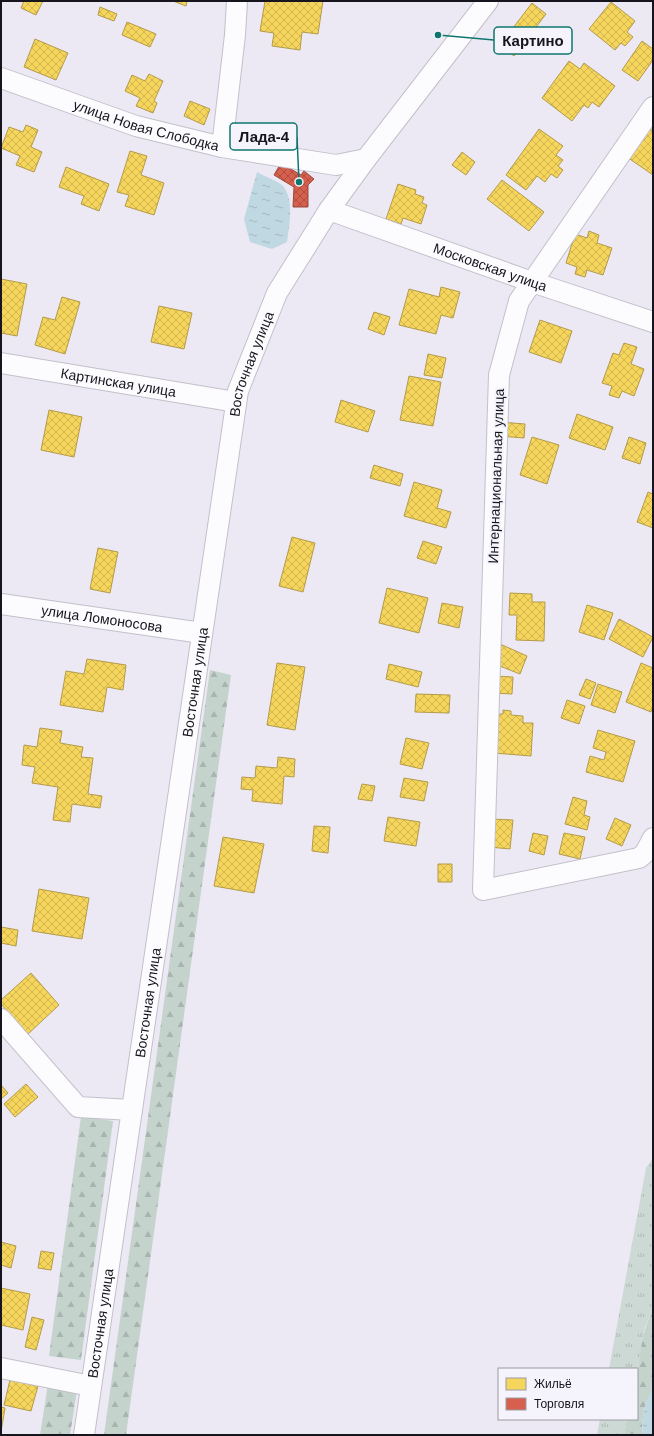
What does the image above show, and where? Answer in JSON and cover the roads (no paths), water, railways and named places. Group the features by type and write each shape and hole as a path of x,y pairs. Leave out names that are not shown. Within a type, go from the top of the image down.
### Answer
{"street":[{"path":"222,147 235,35 237,1"},
{"name":"Восточная улица","path":"84,1435 238,391 277,293 329,210 366,159 488,1"},
{"name":"улица Новая Слободка","path":"1,78 136,126 222,147 336,164 366,159"},
{"name":"Интернациональная улица","path":"653,107 518,301 499,375 483,890 639,858 645,853 653,838"},
{"name":"Московская улица","path":"329,210 532,282 653,322"},
{"name":"Картинская улица","path":"1,363 236,402"},
{"name":"улица Ломоносова","path":"1,604 202,633"},
{"path":"1,1019 78,1107 132,1110"},
{"path":"1,1368 91,1386"}],"water":[{"path":"257,172 282,185 289,197 290,221 287,242 272,249 250,242 244,219"},
{"path":"653,1387 653,1435 643,1435 644,1410"}],"place":[{"name":"Картино","path":"438,35"},
{"name":"Лада-4","path":"299,182"}]}
